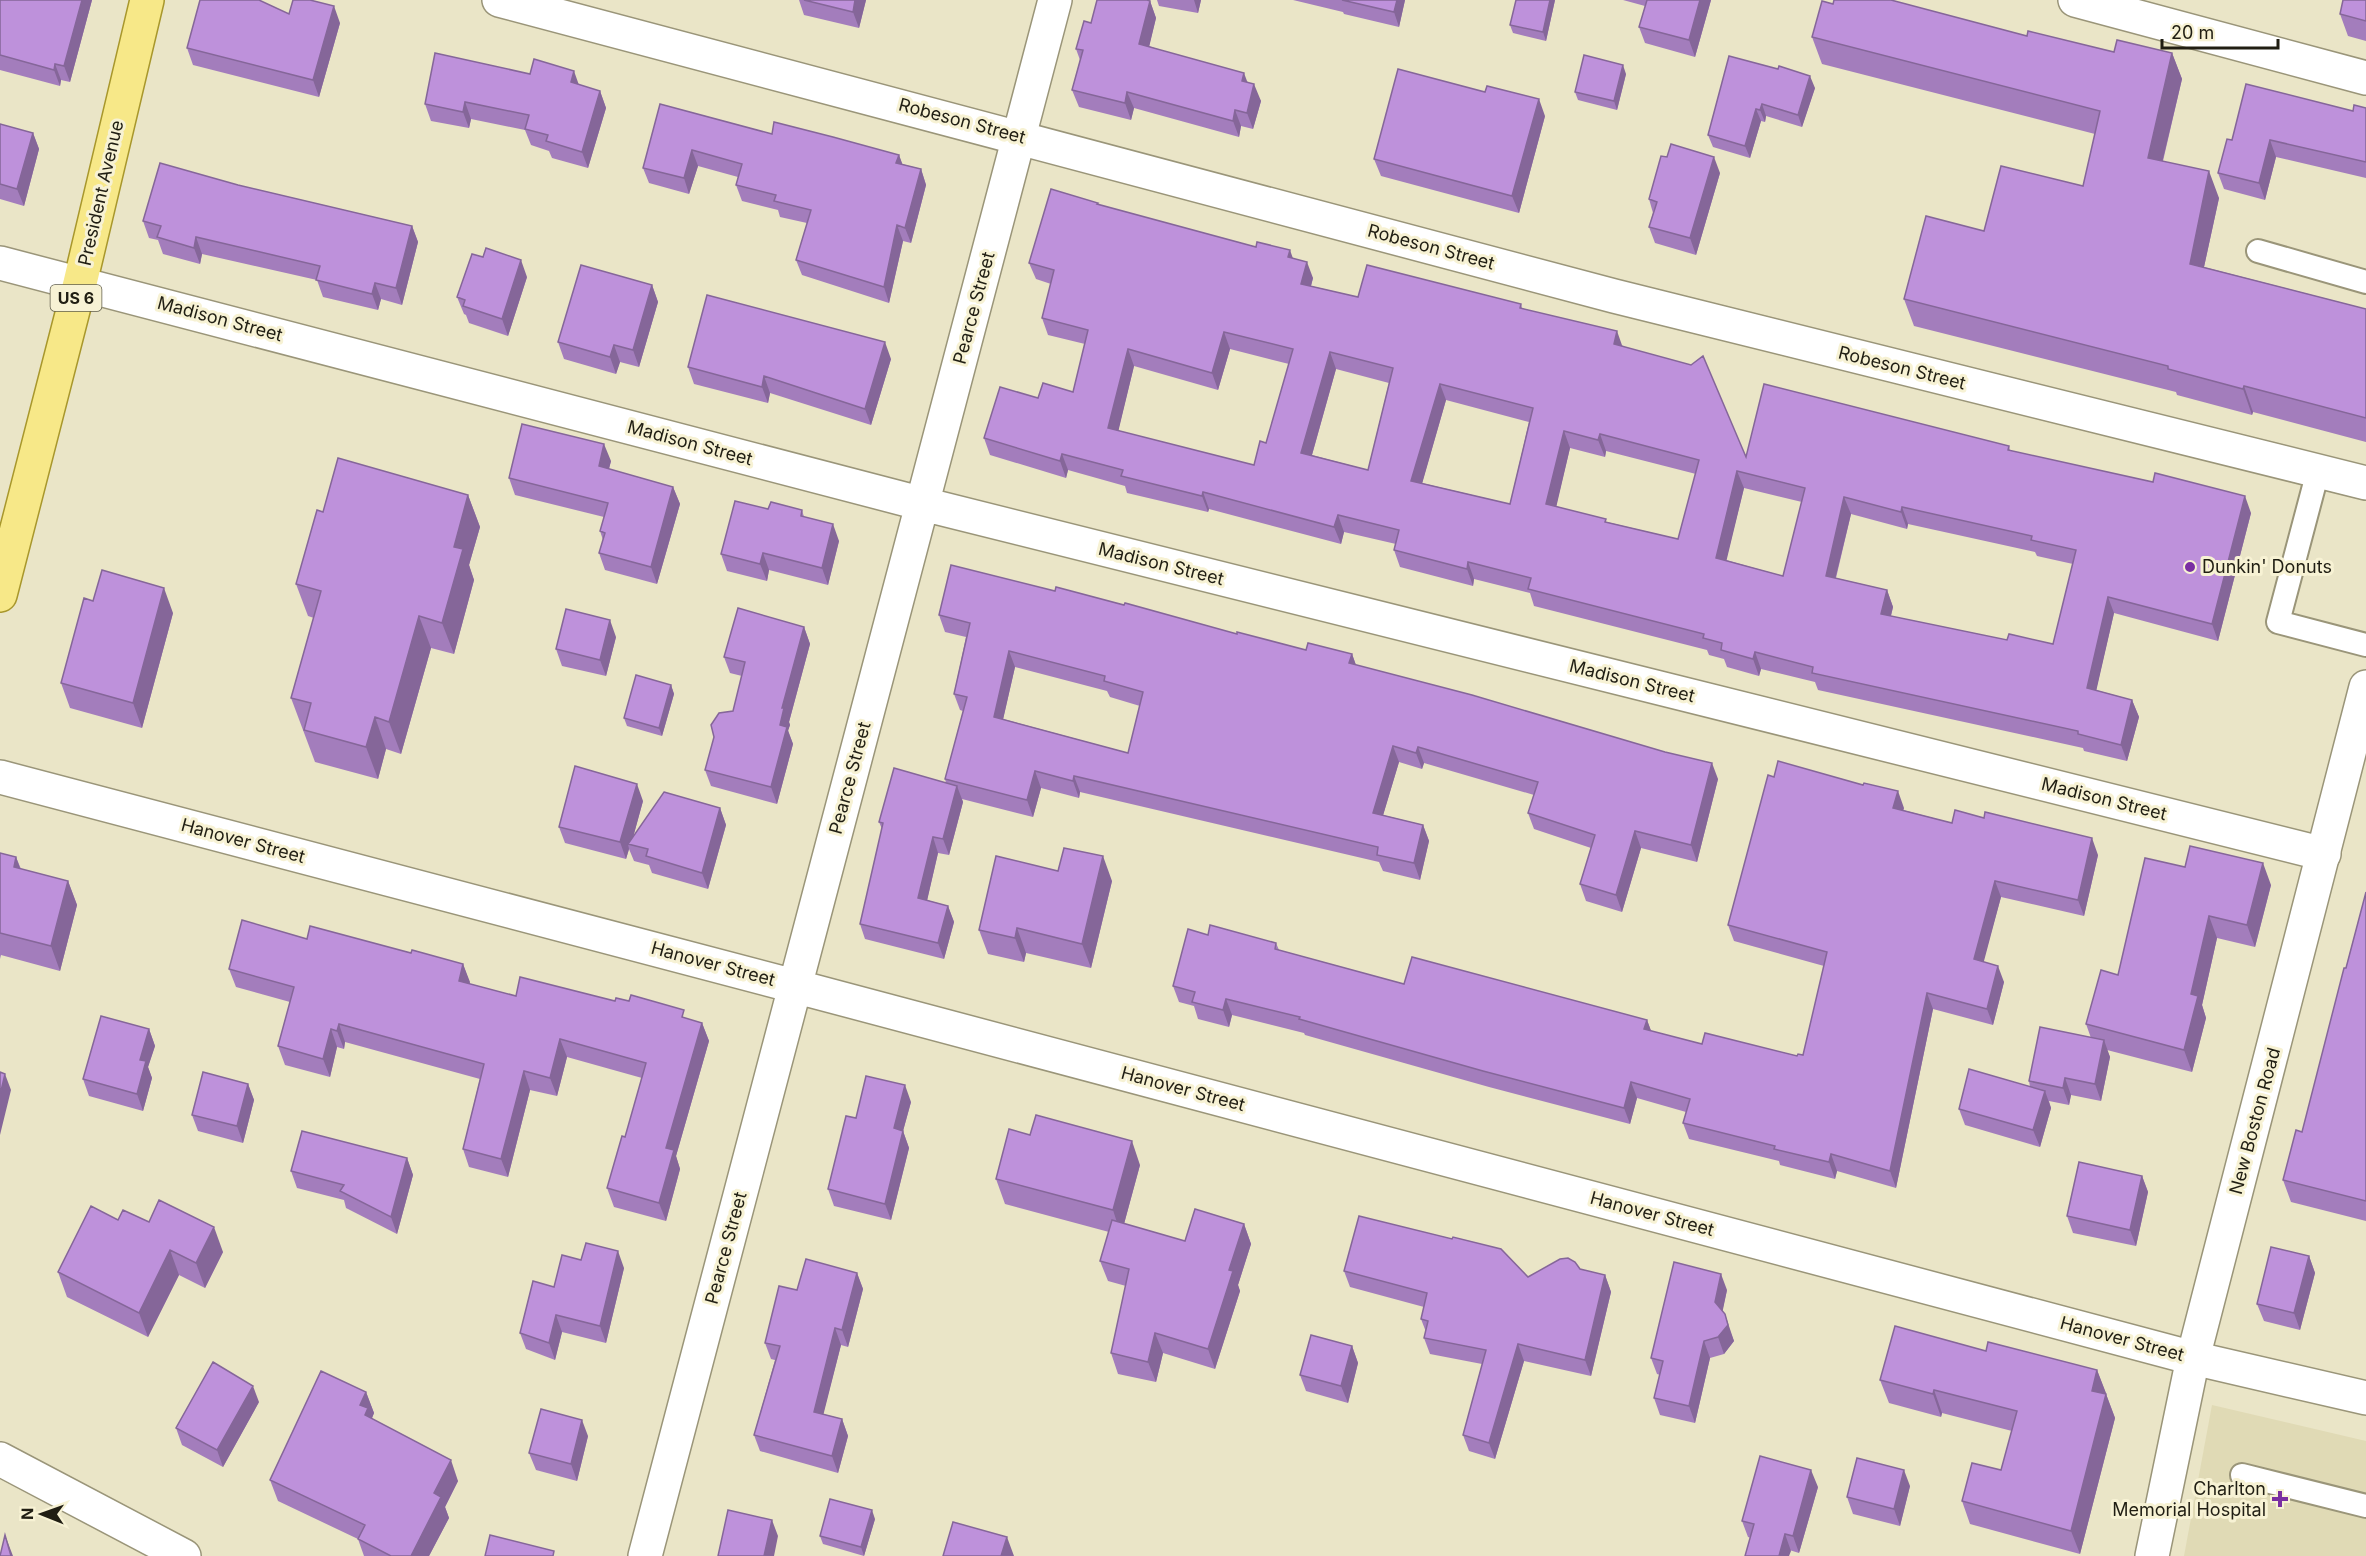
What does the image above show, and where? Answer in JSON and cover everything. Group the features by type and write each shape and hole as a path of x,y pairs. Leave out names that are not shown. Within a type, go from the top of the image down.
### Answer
{"main road":[{"name":"President Avenue","path":"0,595 80,282 147,0"}],"street":[{"name":"Robeson Street","path":"499,0 1019,136 1614,296 2366,483"},
{"name":"Pearce Street","path":"645,1556 1055,0"},
{"path":"2075,0 2366,78"},
{"name":"Madison Street","path":"0,263 80,282 923,504 2324,854"},
{"name":"New Boston Road","path":"2152,1556 2193,1359 2366,687"},
{"name":"Hanover Street","path":"0,777 2193,1359 2366,1398"},
{"path":"0,1459 184,1556"}],"lane":[{"path":"2258,251 2366,282"},
{"path":"2318,471 2278,622 2366,645"},
{"path":"2242,1475 2366,1506"}],"shaded area":[{"name":"Charlton Memorial Hospital","path":"2212,1405 2366,1441 2366,1556 2184,1556"}],"building":[{"path":"0,0 82,0 64,66 55,64 54,70 0,55"},
{"path":"200,0 259,0 289,14 293,0 310,0 334,6 313,80 187,48"},
{"path":"804,0 855,0 853,12"},
{"path":"1097,0 1150,1 1139,44 1244,73 1242,81 1254,84 1247,113 1235,110 1233,121 1127,92 1125,103 1072,90 1083,50 1076,49 1084,21 1091,23"},
{"path":"1342,0 1397,0 1394,12"},
{"path":"1516,0 1550,0 1543,32 1510,25"},
{"path":"1647,0 1700,0 1689,40 1639,27"},
{"path":"1834,0 1891,0 2027,36 2028,31 2114,52 2117,40 2172,53 2148,158 2209,171 2190,264 2366,309 2366,418 2244,386 2243,389 2168,369 2168,366 1904,299 1926,216 1984,231 2001,166 2083,186 2100,111 1812,37 1822,1 1833,4"},
{"path":"2343,0 2366,0 2366,21 2340,14"},
{"path":"435,53 530,74 534,59 574,71 571,82 600,91 582,152 546,141 548,135 525,129 529,115 465,102 463,112 425,104"},
{"path":"1584,55 1623,65 1614,101 1575,92"},
{"path":"1729,56 1778,69 1779,66 1810,76 1798,115 1762,104 1760,110 1756,109 1745,146 1708,135"},
{"path":"1398,69 1485,92 1487,86 1539,99 1512,196 1374,159"},
{"path":"2246,84 2353,111 2354,105 2366,108 2366,162 2270,140 2259,183 2218,173 2227,139 2232,140"},
{"path":"660,104 772,134 774,122 899,155 896,163 921,169 905,228 897,225 884,287 796,260 811,210 774,201 776,195 736,185 742,164 692,150 684,178 643,168"},
{"path":"0,124 33,133 17,189 0,184"},
{"path":"1671,144 1714,157 1690,238 1649,227 1657,202 1649,199 1661,156 1667,157"},
{"path":"160,163 238,185 412,226 396,288 375,283 372,294 316,280 320,266 196,237 194,248 157,237 161,226 143,221"},
{"path":"1051,189 1097,204 1256,247 1257,242 1290,250 1288,257 1307,262 1301,284 1358,297 1367,265 1521,304 1520,308 1617,331 1614,344 1691,365 1703,356 1746,457 1764,384 2009,446 2008,450 2153,482 2155,473 2245,496 2212,624 2108,597 2087,688 2132,700 2121,745 2078,734 2078,731 1812,673 1813,667 1755,652 1753,659 1721,650 1722,643 1703,638 1704,634 1528,589 1531,578 1468,562 1467,569 1394,550 1399,530 1338,515 1334,527 1203,492 1202,496 1121,476 1123,470 1062,454 1060,461 984,438 1000,387 1038,398 1043,383 1073,392 1088,330 1042,318 1054,270 1029,263","holes":["1224,332 1293,349 1266,443 1260,441 1254,465 1108,428 1128,349 1212,373","1330,352 1393,368 1368,470 1301,453","1440,384 1533,408 1510,504 1411,481","1564,431 1598,440 1600,434 1699,460 1678,539 1605,522 1606,519 1546,504","1737,471 1805,488 1783,576 1716,558","1844,497 1901,512 1902,507 2032,536 2031,540 2076,550 2053,644 2009,634 2007,640 1881,614 1887,590 1826,576"]},
{"path":"486,248 521,260 502,319 463,306 465,300 457,297 472,254 483,257"},
{"path":"581,265 652,285 633,350 614,345 610,357 558,342"},
{"path":"707,295 885,342 865,409 764,376 762,387 688,367"},
{"path":"522,424 604,444 599,466 673,487 651,567 599,553 605,533 600,531 608,503 509,478"},
{"path":"338,458 468,495 454,547 463,549 442,623 419,616 389,722 375,717 366,747 304,730 311,703 291,698 321,591 296,584 317,510 323,512"},
{"path":"735,501 768,509 771,502 802,510 801,516 833,524 822,568 763,553 760,564 721,554"},
{"path":"951,565 1055,591 1056,587 1124,605 1125,603 1237,634 1237,632 1306,650 1308,643 1352,654 1349,663 1472,695 1665,752 1712,763 1691,845 1635,831 1616,895 1580,884 1595,835 1528,813 1538,782 1418,747 1416,753 1393,746 1373,813 1423,825 1414,863 1377,855 1378,847 1074,776 1073,781 1035,771 1027,800 945,779 967,697 954,694 970,623 939,615","holes":["1009,651 1105,676 1104,681 1143,692 1128,753 994,717"]},
{"path":"102,570 164,588 133,703 61,683 84,598 93,601"},
{"path":"738,608 804,627 782,708 784,708 780,725 787,727 771,787 705,770 714,737 711,725 719,713 733,711 745,662 724,657"},
{"path":"566,609 610,620 600,660 556,649"},
{"path":"636,675 671,685 659,728 624,718"},
{"path":"1778,761 1863,785 1864,783 1898,791 1893,808 1952,823 1955,810 1984,818 1985,812 2092,838 2078,900 1995,881 1974,959 1998,966 1987,1009 1927,993 1890,1171 1831,1154 1829,1162 1683,1123 1690,1099 1631,1082 1624,1108 1483,1071 1299,1019 1300,1017 1226,999 1223,1010 1192,1002 1195,992 1173,986 1188,929 1208,935 1210,925 1276,943 1275,949 1404,984 1412,957 1647,1020 1644,1029 1702,1044 1705,1033 1797,1056 1798,1054 1803,1055 1827,952 1728,925 1768,775 1774,777"},
{"path":"575,766 637,784 620,842 559,827"},
{"path":"894,768 957,786 943,839 933,837 918,898 948,906 938,943 860,924 883,823 879,822"},
{"path":"664,792 720,808 702,873 646,856 648,849 628,844"},
{"path":"2190,846 2263,863 2247,925 2209,916 2191,994 2198,996 2184,1050 2086,1024 2101,970 2118,975 2145,858 2185,867"},
{"path":"1064,848 1103,856 1082,944 1017,928 1015,938 979,930 996,856 1058,871"},
{"path":"0,853 16,857 14,867 68,881 51,946 0,933"},
{"path":"2366,892 2366,1201 2283,1180 2296,1130 2302,1132"},
{"path":"242,920 307,939 310,926 411,953 412,950 463,964 459,981 516,996 520,977 615,1001 616,998 629,1001 631,995 684,1010 682,1017 702,1023 666,1148 674,1150 659,1203 607,1188 622,1136 625,1137 646,1063 560,1039 550,1078 524,1071 501,1159 463,1149 484,1064 339,1024 337,1031 331,1029 323,1059 278,1046 294,987 229,969"},
{"path":"101,1016 149,1029 140,1060 146,1061 137,1094 83,1079"},
{"path":"2040,1027 2104,1040 2095,1084 2065,1078 2063,1088 2029,1081"},
{"path":"1969,1069 2045,1091 2033,1130 1959,1109"},
{"path":"0,1072 5,1074 0,1095"},
{"path":"203,1072 248,1084 237,1126 192,1115"},
{"path":"866,1076 905,1085 894,1128 903,1131 885,1204 828,1189 846,1116 856,1118"},
{"path":"1036,1115 1132,1141 1113,1210 996,1179 1009,1129 1030,1135"},
{"path":"302,1131 407,1158 391,1217 340,1191 344,1185 291,1171"},
{"path":"2079,1162 2142,1176 2130,1230 2067,1216"},
{"path":"159,1200 214,1227 196,1263 170,1250 139,1313 58,1272 91,1206 118,1220 123,1210 149,1222"},
{"path":"1195,1209 1244,1224 1229,1270 1233,1271 1208,1349 1155,1333 1148,1362 1111,1353 1129,1269 1100,1261 1112,1220 1185,1241"},
{"path":"1359,1216 1501,1249 1528,1277 1560,1259 1568,1258 1580,1269 1605,1275 1585,1360 1518,1344 1489,1443 1463,1435 1486,1350 1424,1338 1428,1321 1421,1319 1427,1293 1344,1271"},
{"path":"586,1243 618,1251 600,1326 556,1315 549,1343 520,1333 533,1281 554,1287 562,1255 581,1260"},
{"path":"2271,1247 2309,1256 2294,1313 2257,1304"},
{"path":"806,1259 857,1273 842,1330 835,1328 814,1412 842,1419 832,1456 754,1435 780,1346 765,1343 779,1286 797,1290"},
{"path":"1674,1262 1721,1274 1715,1302 1725,1314 1728,1325 1718,1337 1704,1341 1689,1406 1654,1398 1663,1361 1651,1358"},
{"path":"1895,1326 1986,1351 1988,1342 2097,1370 2092,1391 2106,1394 2071,1531 1962,1501 1972,1463 2001,1470 2017,1411 1934,1390 1933,1394 1880,1380"},
{"path":"1311,1335 1352,1346 1341,1386 1300,1375"},
{"path":"213,1362 253,1386 217,1450 176,1428"},
{"path":"321,1371 366,1392 360,1405 368,1408 365,1415 451,1460 434,1493 441,1497 411,1556 391,1556 358,1539 365,1525 270,1480"},
{"path":"541,1409 582,1420 571,1464 529,1453"},
{"path":"1760,1456 1811,1470 1793,1536 1785,1534 1779,1556 1745,1556 1754,1524 1742,1521"},
{"path":"1857,1458 1904,1470 1894,1509 1847,1497"},
{"path":"830,1499 872,1510 861,1547 820,1536"},
{"path":"728,1510 772,1520 764,1556 718,1556"},
{"path":"953,1522 1007,1537 1001,1556 943,1556"},
{"path":"5,1535 11,1556 0,1556"},
{"path":"490,1535 554,1551 553,1556 485,1556"}],"place":[{"name":"Dunkin' Donuts","path":"2190,567"},
{"name":"Charlton Memorial Hospital","path":"2280,1499"}]}
